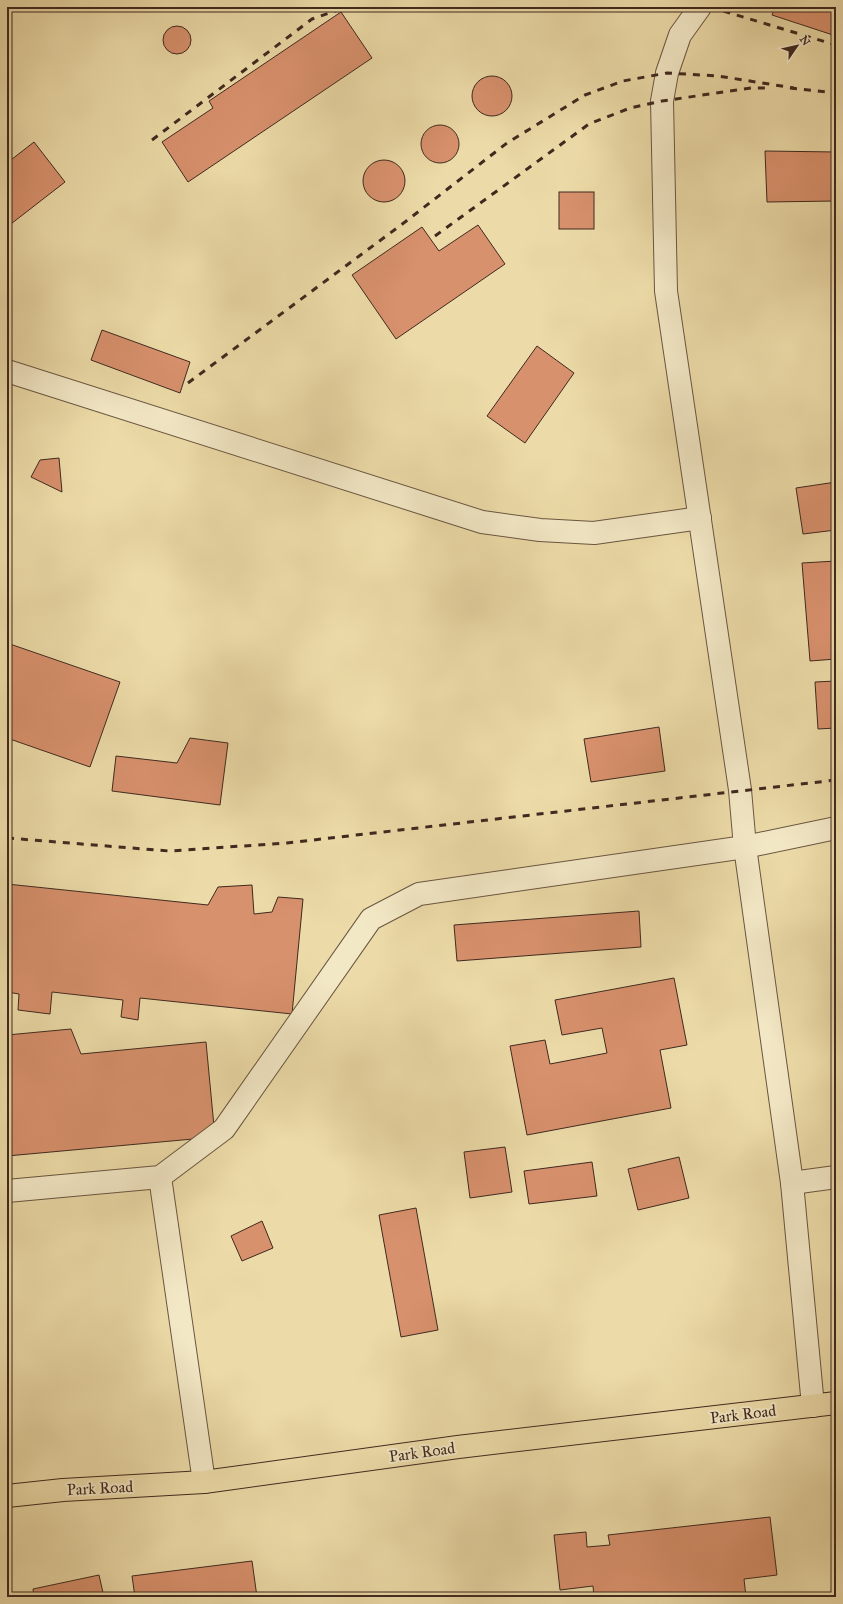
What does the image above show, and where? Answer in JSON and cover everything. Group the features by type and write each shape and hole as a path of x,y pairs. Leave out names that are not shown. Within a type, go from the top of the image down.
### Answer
{"highway":[{"name":"Park Road","path":"7,1496 63,1490 204,1482 458,1447 836,1403"}],"street":[{"path":"700,7 680,35 667,73 662,101 666,291 740,790 745,847 792,1183 813,1406"},
{"path":"7,371 482,522 540,530 594,533 700,518"},
{"path":"7,1191 160,1177 224,1130 371,919 419,894 745,847 836,828"},
{"path":"160,1177 204,1482"},
{"path":"792,1183 836,1177"}],"building":[{"path":"775,7 836,7 836,36 772,15"},
{"path":"341,12 372,58 188,182 162,142 213,108 209,101"},
{"path":"177,26 187,30 191,40 187,50 177,54 167,50 163,40 167,30"},
{"path":"492,76 500,78 506,82 510,88 512,96 510,104 506,110 500,114 492,116 484,114 478,110 474,104 472,96 474,88 478,82 484,78"},
{"path":"436,125 444,125 454,130 458,137 458,151 454,158 444,163 436,163 426,158 424,155 421,148 421,140 426,130 429,128"},
{"path":"34,142 65,182 7,227 7,163"},
{"path":"765,151 836,152 836,201 767,202"},
{"path":"380,160 388,160 396,163 402,169 405,181 402,193 396,199 388,202 380,202 372,199 366,193 363,185 363,177 366,169 372,163"},
{"path":"559,192 594,192 594,229 559,229"},
{"path":"478,225 505,264 396,339 352,275 422,227 439,251"},
{"path":"102,330 190,362 180,393 91,360"},
{"path":"537,346 574,373 525,443 487,416"},
{"path":"59,458 62,492 31,477 40,460"},
{"path":"836,482 836,530 803,534 796,488"},
{"path":"836,561 836,659 810,661 802,563"},
{"path":"7,643 120,682 90,767 7,738"},
{"path":"836,681 836,728 818,729 815,682"},
{"path":"659,727 665,771 591,782 584,739"},
{"path":"190,738 228,743 220,805 112,791 116,756 177,763"},
{"path":"7,884 208,905 218,887 252,885 254,914 272,912 278,897 303,899 292,1014 140,998 138,1020 121,1017 123,1000 52,992 50,1014 18,1010 19,994 7,992"},
{"path":"639,911 641,947 457,961 454,925"},
{"path":"674,978 687,1045 660,1050 671,1108 527,1135 510,1046 545,1040 550,1064 607,1053 602,1028 562,1035 555,1000"},
{"path":"71,1029 81,1054 206,1042 215,1137 7,1156 7,1035"},
{"path":"505,1147 512,1192 470,1198 464,1152"},
{"path":"679,1157 689,1198 638,1210 628,1169"},
{"path":"592,1162 597,1196 529,1204 524,1171"},
{"path":"416,1208 438,1330 401,1337 379,1215"},
{"path":"262,1221 273,1248 242,1261 231,1236"},
{"path":"770,1517 777,1575 744,1579 746,1597 594,1597 593,1586 560,1590 554,1535 586,1532 587,1547 610,1545 608,1535"},
{"path":"252,1561 257,1597 135,1597 132,1576"},
{"path":"99,1575 104,1597 34,1597 33,1589"}],"railway":[{"path":"152,140 312,19 347,7"},
{"path":"710,7 836,45"},
{"path":"188,383 405,222 507,143 585,95 623,81 667,73 718,76 794,88"},
{"path":"435,236 589,124 630,108 662,101 751,88 766,88"},
{"path":"790,88 836,93"},
{"path":"7,838 169,851 287,843 836,780"}]}
